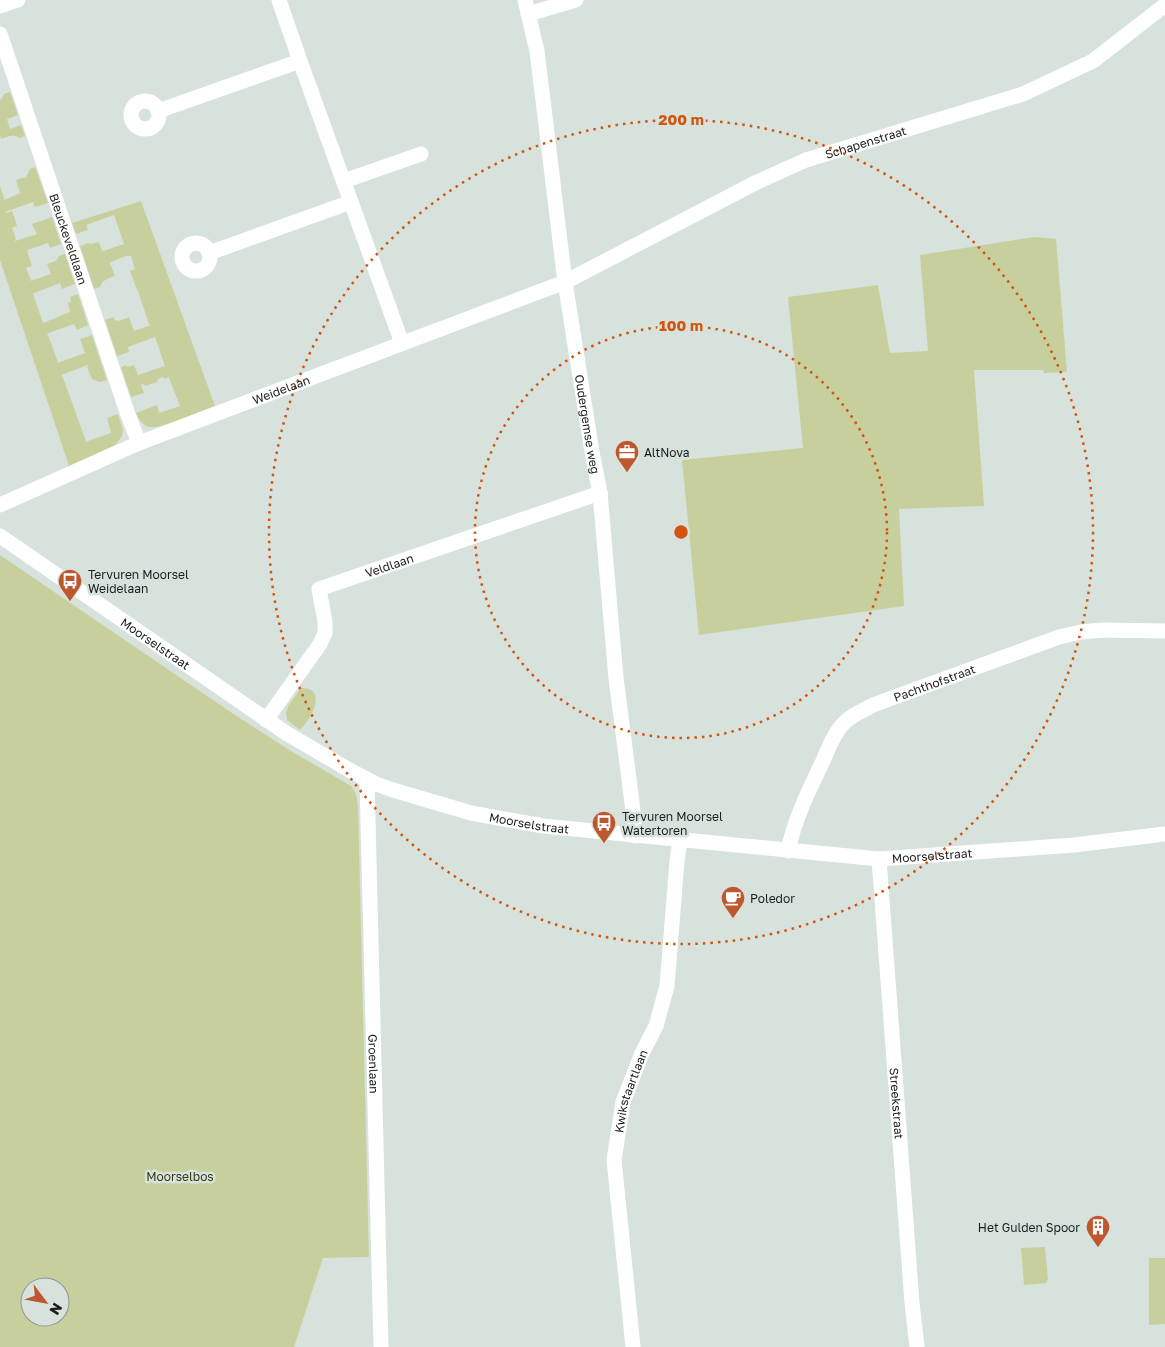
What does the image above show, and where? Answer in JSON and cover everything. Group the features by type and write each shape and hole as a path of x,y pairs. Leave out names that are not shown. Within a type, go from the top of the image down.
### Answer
{"street":[{"path":"0,6 18,0"},
{"path":"279,0 402,343"},
{"name":"Oudergemse weg","path":"576,0 526,7 537,51 565,282 600,493 616,678 635,836"},
{"name":"Schapenstraat","path":"565,282 757,182 806,160 1023,94 1093,61 1165,5"},
{"name":"Bleuckeveldlaan","path":"0,34 138,443"},
{"path":"158,111 300,61"},
{"path":"344,181 421,154"},
{"path":"209,253 351,202"},
{"name":"Weidelaan","path":"0,505 138,443 565,282"},
{"name":"Veldlaan","path":"266,720 320,644 325,633 319,589 600,493"},
{"name":"Moorselstraat","path":"0,536 303,744 367,780 393,790 491,818 635,836 879,859 1074,845 1165,834"},
{"name":"Pachthofstraat","path":"788,851 794,828 831,744 840,728 853,715 873,705 1058,637 1102,630 1165,631"},
{"name":"Groenlaan","path":"367,780 381,1347"},
{"name":"Kwikstaartlaan","path":"633,1347 614,1160 623,1102 642,1054 656,1026 667,986 680,840"},
{"name":"Streekstraat","path":"879,859 912,1303 917,1347"}],"green space":[{"path":"10,92 18,115 7,119 10,129 21,125 25,136 20,138 11,136 1,139 0,100 4,94"},
{"path":"35,167 48,203 35,207 33,202 5,212 12,211 17,226 12,228 15,241 37,234 32,224 52,217 61,244 50,248 48,243 27,250 32,266 26,268 30,281 51,274 47,264 56,261 59,256 65,254 75,284 62,289 60,283 32,294 43,323 70,312 68,303 71,302 70,297 78,294 88,325 77,330 74,324 46,334 48,335 57,363 85,353 80,339 92,335 107,380 100,382 92,379 87,367 88,365 61,375 85,442 111,433 107,418 118,414 123,430 122,436 115,445 69,466 0,260 0,186 4,200 21,193 16,180 26,177 30,169"},
{"path":"141,201 215,406 171,423 154,427 144,425 136,413 157,405 159,413 180,406 170,377 164,379 163,377 158,379 157,382 145,386 144,384 141,385 144,393 131,397 121,367 134,365 138,375 165,366 155,337 128,347 129,352 117,356 105,320 113,317 116,321 119,321 129,317 134,331 151,325 149,324 139,291 130,271 135,269 131,256 126,256 109,263 115,276 94,289 80,246 99,242 102,251 100,252 124,244 114,215 86,225 88,230 76,234 72,223"},
{"path":"1034,237 1056,239 1067,372 974,370 984,506 899,509 904,606 699,635 682,460 803,448 788,297 878,285 890,353 928,351 920,255"},
{"name":"Moorselbos","path":"0,555 235,715 351,786 356,794 358,806 369,1257 323,1258 294,1347 0,1347"},
{"path":"301,688 309,689 316,698 313,712 300,730 287,720 286,712"},
{"path":"1045,1247 1048,1279 1046,1283 1024,1285 1021,1248"},
{"path":"1149,1258 1165,1258 1165,1324 1149,1325"}],"place":[{"name":"AltNova","path":"627,473"},
{"name":"Tervuren Moorsel Weidelaan","path":"70,602"},
{"name":"Tervuren Moorsel Watertoren","path":"604,844"},
{"name":"Poledor","path":"733,919"},
{"name":"Het Gulden Spoor","path":"1098,1248"}]}
